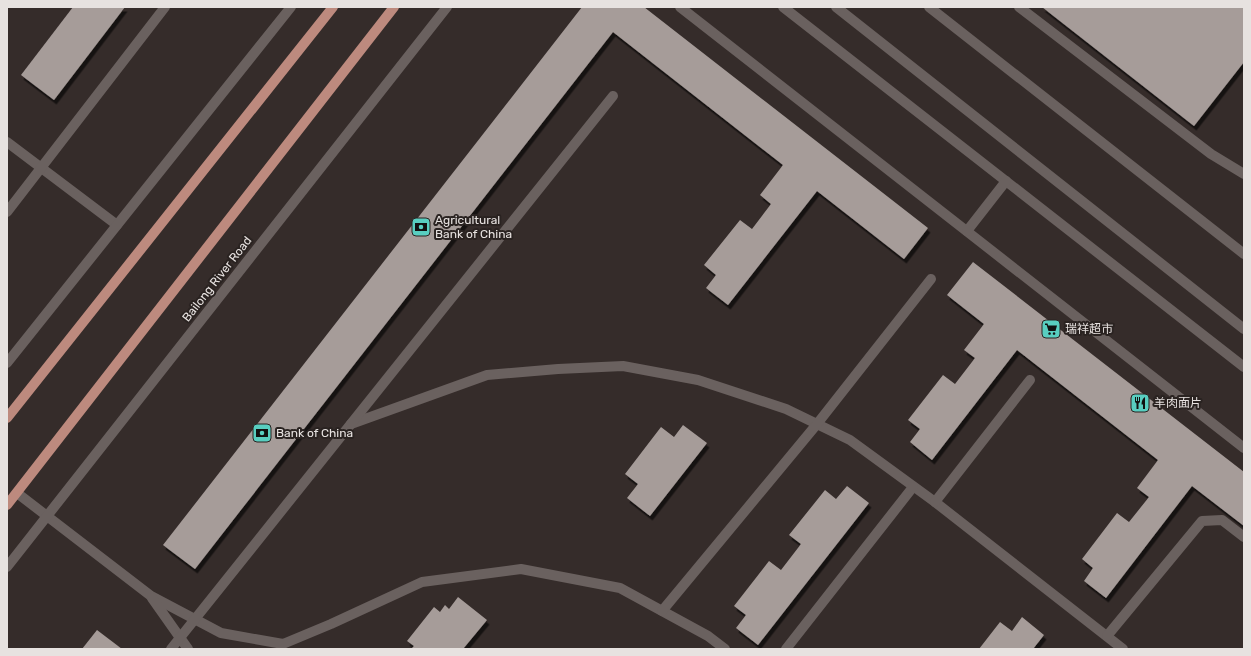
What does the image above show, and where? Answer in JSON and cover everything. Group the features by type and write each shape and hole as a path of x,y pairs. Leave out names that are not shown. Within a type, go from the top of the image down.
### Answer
{"main road":[{"path":"7,418 333,7"},
{"path":"7,505 394,7"}],"street":[{"path":"7,212 165,7"},
{"path":"7,363 291,7"},
{"name":"Bailong River Road","path":"7,567 447,7"},
{"path":"680,7 1244,448"},
{"path":"784,7 1244,367"},
{"path":"836,7 1244,329"},
{"path":"929,7 1244,254"},
{"path":"1019,7 1211,154 1244,174"},
{"path":"171,649 179,637 195,619 613,96"},
{"path":"7,142 117,225"},
{"path":"967,231 1006,181"},
{"path":"662,611 817,424 931,279"},
{"path":"351,424 487,375 558,369 623,366 698,380 786,409 850,440 935,502 1123,649"},
{"path":"935,502 1030,380"},
{"path":"786,649 913,486"},
{"path":"16,493 150,596 221,633 283,644 331,624 422,582 522,569 620,588 708,636 725,649"},
{"path":"1107,636 1202,521 1222,520 1244,537"},
{"path":"150,596 188,649"}],"building":[{"path":"73,7 125,7 54,100 21,75"},
{"path":"582,7 644,7 928,228 904,259 817,191 728,305 706,288 716,275 704,265 740,220 752,229 771,204 760,195 783,165 613,32 195,569 163,545"},
{"path":"1042,7 1244,7 1244,62 1194,126"},
{"path":"973,262 1244,472 1244,526 1192,486 1106,598 1084,581 1093,568 1082,559 1117,513 1129,522 1149,497 1137,488 1158,460 1017,350 932,460 910,442 920,429 908,420 943,375 955,384 975,358 964,350 984,324 947,295"},
{"path":"683,425 707,443 650,516 627,498 638,484 625,474 661,427 674,437"},
{"path":"847,486 869,503 758,645 736,628 746,615 734,606 769,561 781,570 801,544 789,535 825,490 836,499"},
{"path":"458,597 487,620 463,649 411,649 414,646 407,641 434,607 440,612 445,605 449,609"},
{"path":"1022,617 1044,635 1033,649 979,649 1000,622 1012,631"},
{"path":"97,630 122,649 82,649"}],"place":[{"name":"Agricultural Bank of China","path":"421,227"},
{"name":"瑞祥超市","path":"1051,329"},
{"name":"羊肉面片","path":"1140,403"},
{"name":"Bank of China","path":"262,433"}]}
